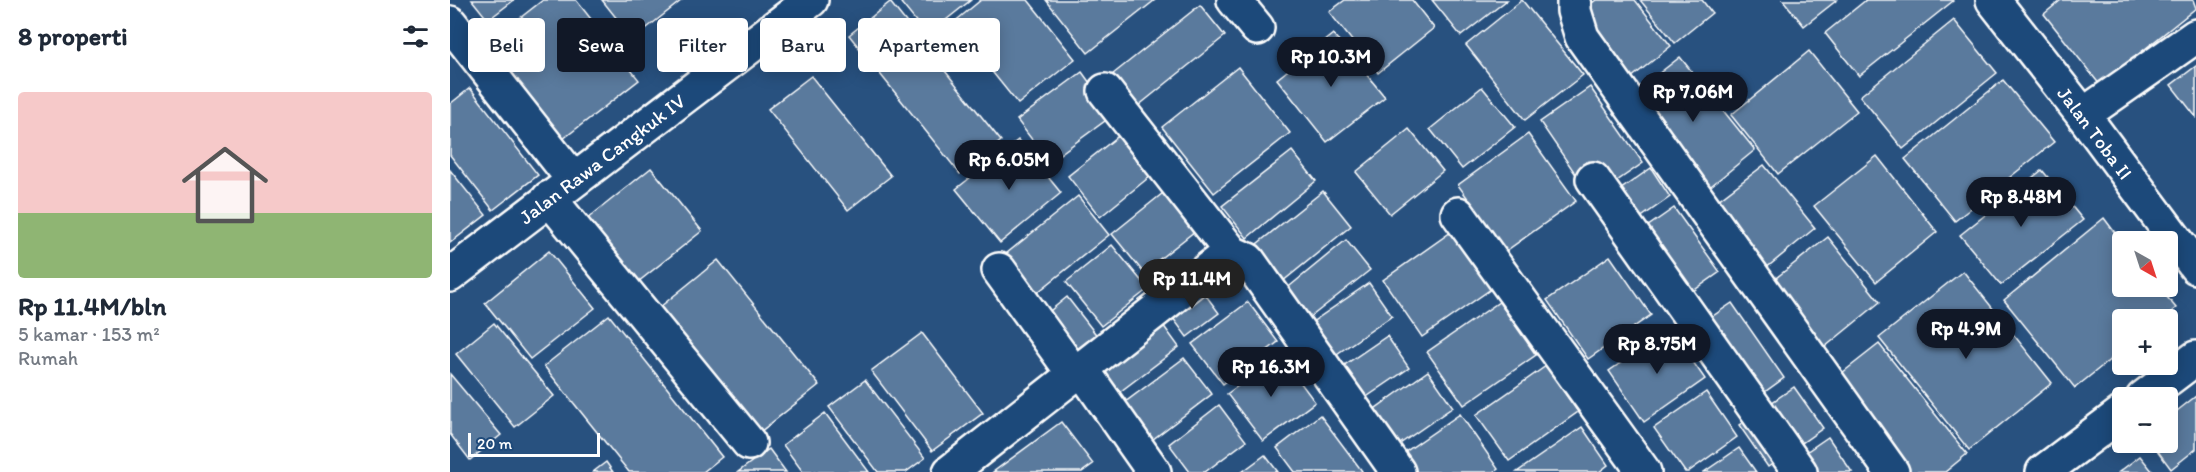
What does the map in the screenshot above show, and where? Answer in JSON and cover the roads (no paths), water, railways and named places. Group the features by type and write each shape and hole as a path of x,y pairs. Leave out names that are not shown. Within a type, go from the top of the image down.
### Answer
{"street":[{"name":"Jalan Rawa Cangkuk IV","path":"450,275 811,0"},
{"path":"1234,0 1257,28"},
{"path":"1574,0 1576,20 1582,37 1893,472"},
{"name":"Jalan Toba II","path":"1993,0 2196,267"},
{"path":"450,23 561,189 749,442"},
{"path":"2083,116 2196,36"},
{"path":"1104,91 1232,253 1248,260 1398,472"},
{"path":"1593,179 1800,472"},
{"path":"1458,214 1644,472"},
{"path":"950,472 1225,256 1232,253"},
{"path":"999,270 1154,472"},
{"path":"2158,387 2196,358"},
{"path":"2043,472 2112,420"}]}
